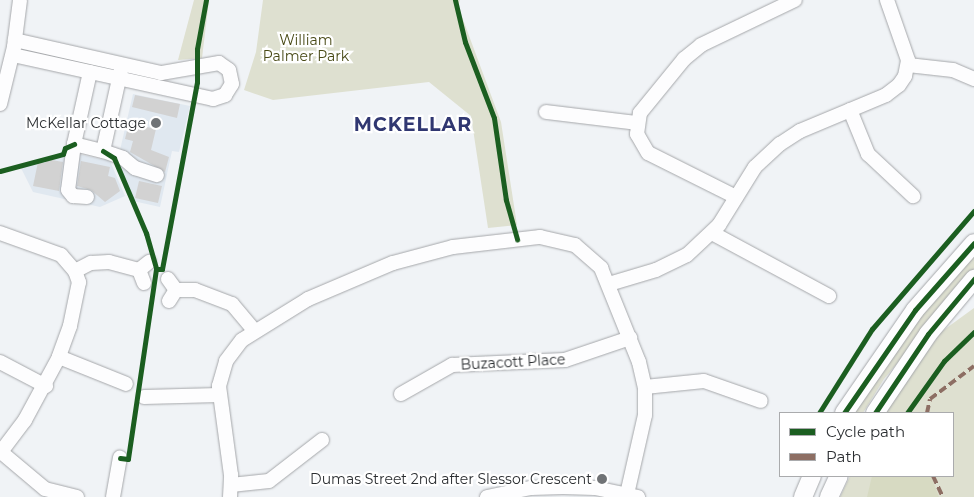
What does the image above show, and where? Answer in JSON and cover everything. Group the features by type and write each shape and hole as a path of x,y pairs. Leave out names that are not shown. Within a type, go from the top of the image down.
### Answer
{"main road":[{"path":"845,412 915,310 974,243"},
{"path":"876,412 928,334 974,279"},
{"path":"803,497 812,477"},
{"path":"829,497 839,477"}],"street":[{"path":"0,104 13,55 20,0"},
{"path":"736,197 652,156 641,144 637,123 645,104 701,45 795,0"},
{"path":"609,284 667,266 691,252 712,233 755,168 780,144 800,131 891,92 902,81 908,66 906,50 887,0"},
{"path":"13,55 90,72 121,71 161,73 219,63 229,70 232,84 226,95 213,99 121,71 15,40"},
{"path":"908,66 953,70 974,79"},
{"path":"103,151 121,71"},
{"path":"87,197 73,196 68,190 74,144 90,72"},
{"path":"850,110 868,154 881,170 913,196"},
{"path":"546,112 637,123"},
{"path":"74,144 117,155 135,168 157,175"},
{"path":"0,233 61,256 75,270 78,294 59,356 46,386 0,452 45,489 77,497"},
{"path":"712,233 829,296"},
{"path":"322,440 269,481 230,491 219,395 226,361 236,347 255,331 308,299 364,273 423,254 483,242 540,237 566,241 596,261 609,284 630,338 645,387 645,415 633,496 579,487 487,497"},
{"path":"75,270 100,262 144,271"},
{"path":"171,290 195,290 232,304 255,331"},
{"name":"Buzacott Place","path":"401,394 452,365 565,360 630,338"},
{"path":"59,356 126,384"},
{"path":"0,362 46,386"},
{"path":"645,387 704,381 761,401"},
{"path":"144,397 219,395"},
{"path":"113,497 120,458"}],"shaded area":[{"path":"133,94 190,106 179,152 172,151 160,207 133,201 117,163"},
{"path":"64,151 110,161 125,196 100,207 33,192 21,168"}],"green space":[{"path":"194,0 209,0 202,58 178,60"},
{"name":"William Palmer Park","path":"263,0 460,0 458,6 501,122 517,225 488,228 471,116 429,82 273,100 244,90 256,52"},
{"path":"974,251 974,272 884,379 864,412 853,412 895,347"},
{"path":"974,308 974,497 840,497 850,477 954,477 954,412 886,412 941,332"},
{"path":"872,477 931,477 939,497 867,497"}],"building":[{"path":"135,95 180,104 177,118 132,107"},
{"path":"129,123 156,129 151,150 169,157 165,172 130,152 133,141 125,139"},
{"path":"46,159 63,162 59,191 33,186 38,162 45,163"},
{"path":"81,161 110,167 108,176 115,178 120,191 105,202 91,190 77,186"},
{"path":"139,181 162,186 158,203 135,198"}],"marked path":[{"path":"927,412 930,399 974,366"},
{"path":"933,477 943,497"}],"cycle path":[{"path":"156,269 162,269 197,82 197,49 206,0"},
{"path":"455,0 465,42 494,118 506,200 517,239"},
{"path":"0,171 63,154 65,148 74,144"},
{"path":"103,151 114,158 146,233 156,269 128,459 120,458"},
{"path":"820,412 872,329 974,211"},
{"path":"845,412 915,310 974,243"},
{"path":"876,412 928,334 974,279"},
{"path":"908,412 944,361 974,332"}],"place":[{"name":"McKellar Cottage","path":"156,123"},
{"name":"Dumas Street 2nd after Slessor Crescent","path":"602,479"}],"district":[{"name":"MCKELLAR","path":"413,125"}]}
